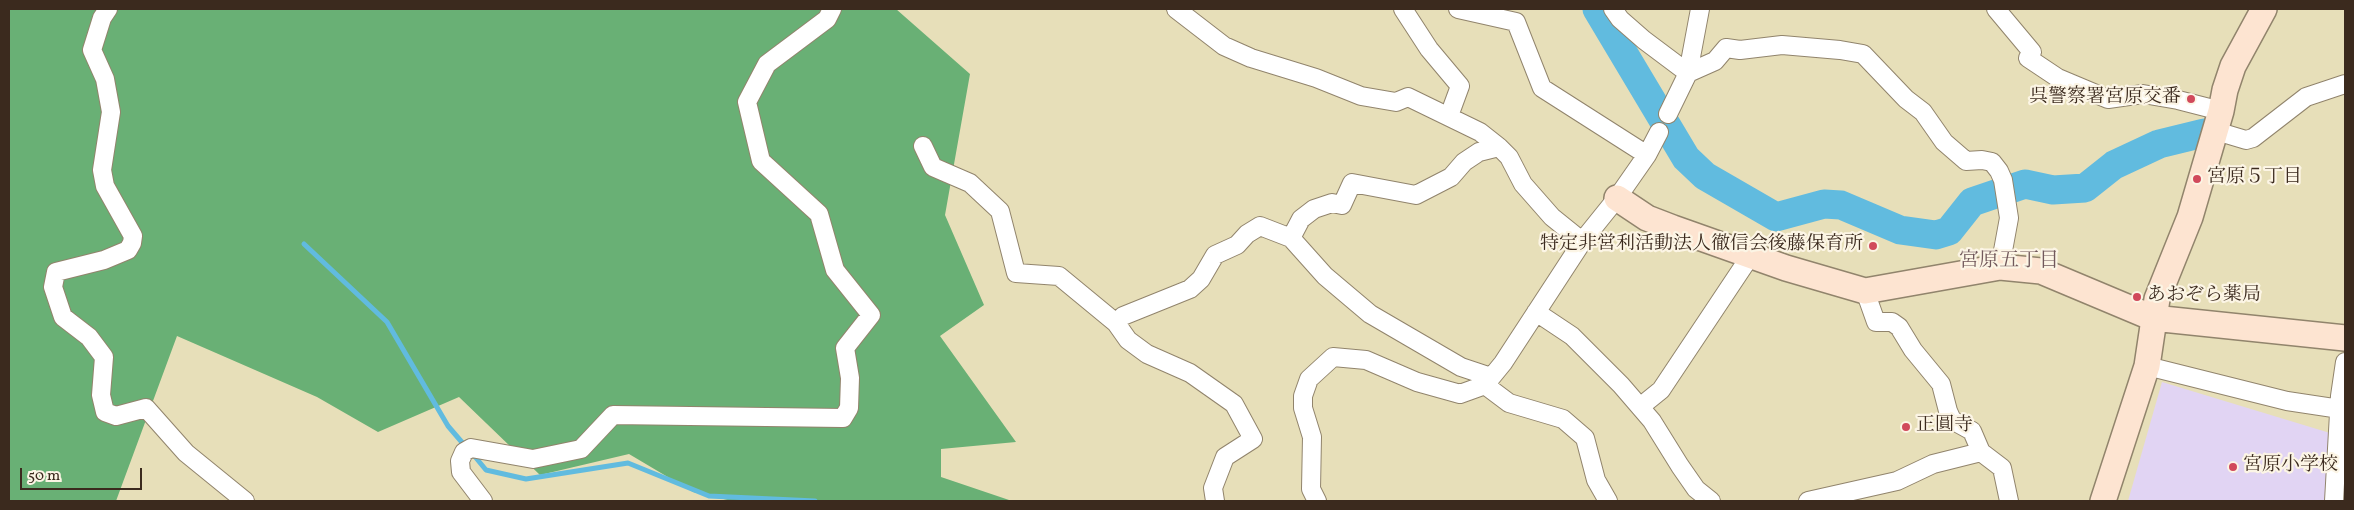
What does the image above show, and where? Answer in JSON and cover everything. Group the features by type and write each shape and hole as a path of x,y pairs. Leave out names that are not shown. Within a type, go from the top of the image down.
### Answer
{"street":[{"path":"108,9 102,18 92,50 105,80 111,112 102,170 105,186 133,236 132,243 128,250 104,260 56,272 53,287 63,317 89,337 104,357 101,395 105,412 116,416 146,408 186,453 245,501"},
{"path":"484,501 461,472 460,461 464,452 471,448 533,459 581,449 614,414 843,418 849,408 850,378 845,348 871,315 835,270 819,214 761,161 747,102 767,64 827,19 832,9"},
{"path":"1176,9 1224,46 1251,58 1316,78 1361,96 1396,102 1408,97 1480,132 1509,157 1523,184 1552,218 1582,242"},
{"path":"1403,9 1429,49 1460,86 1449,116"},
{"path":"1458,9 1495,19 1516,22 1542,88 1647,155"},
{"path":"1495,19 1514,9"},
{"path":"1613,9 1644,40 1688,73"},
{"path":"1668,114 1688,73 1700,9"},
{"path":"1996,9 2030,55 2058,78 2108,99 2143,94 2178,100 2219,121 2246,140 2253,138 2306,97 2345,84"},
{"path":"2103,501 2147,366 2157,299 2190,217 2219,121 2225,90 2233,66 2264,9"},
{"path":"1688,73 1715,61 1726,48 1740,50 1782,45 1863,54 1906,99 1923,112 1944,142 1966,161 1982,160 1992,162 1999,171 2009,218 2000,267"},
{"path":"1317,501 1311,489 1312,437 1303,408 1303,396 1309,380 1333,356 1366,360 1417,382 1460,394 1488,381 1503,363 1548,297 1582,242 1617,198 1647,155 1659,132"},
{"path":"923,146 933,166 970,183 1000,211 1016,273 1059,276 1116,323 1128,340 1148,354 1190,373 1234,404 1253,439 1225,457 1213,488 1215,501"},
{"path":"1291,238 1301,219 1314,209 1332,203 1342,205 1352,183 1416,195 1451,177 1464,162 1479,152 1499,147"},
{"path":"1617,198 1647,218 1786,268 1865,291 2000,267 2041,271 2153,318 2345,338"},
{"path":"1116,323 1124,316 1190,289 1201,279 1214,255 1237,245 1247,234 1260,226 1291,238 1325,276 1370,314 1488,381 1509,403 1563,419 1585,438 1596,480 1608,501"},
{"path":"1640,407 1661,390 1751,255"},
{"path":"1865,291 1876,322 1892,322 1904,333 1913,350 1941,384 1952,420 1972,432 1982,452 2002,468 2009,501"},
{"path":"1536,312 1572,336 1600,362 1652,421 1680,466 1706,500"},
{"path":"2334,501 2345,362"},
{"path":"2147,366 2287,401 2340,409"},
{"path":"1808,501 1897,481 1933,464 1982,452"}],"shaded area":[{"name":"宮原小学校","path":"2162,382 2330,433 2327,501 2128,501"}],"green space":[{"path":"9,9 896,9 970,74 945,215 984,305 940,336 1016,442 941,449 941,477 1012,501 732,501 693,492 629,454 540,475 459,397 378,432 317,397 177,336 116,501 9,501"}],"waterway":[{"path":"1597,9 1686,158 1705,176 1776,217 1824,204 1841,205 1900,230 1936,235 1949,231 1972,202 2025,184 2053,190 2085,188 2114,165 2159,144 2204,133"},
{"path":"304,244 387,322 448,426 466,447"},
{"path":"472,453 486,470 526,479 628,463 709,496 815,501"}],"place":[{"name":"呉警察署宮原交番","path":"2191,99"},
{"name":"宮原５丁目","path":"2197,179"},
{"name":"特定非営利活動法人徹信会後藤保育所","path":"1873,246"},
{"name":"あおぞら薬局","path":"2137,297"},
{"name":"正圓寺","path":"1906,427"},
{"name":"宮原小学校","path":"2233,467"}],"district":[{"name":"宮原五丁目","path":"2009,262"}]}
